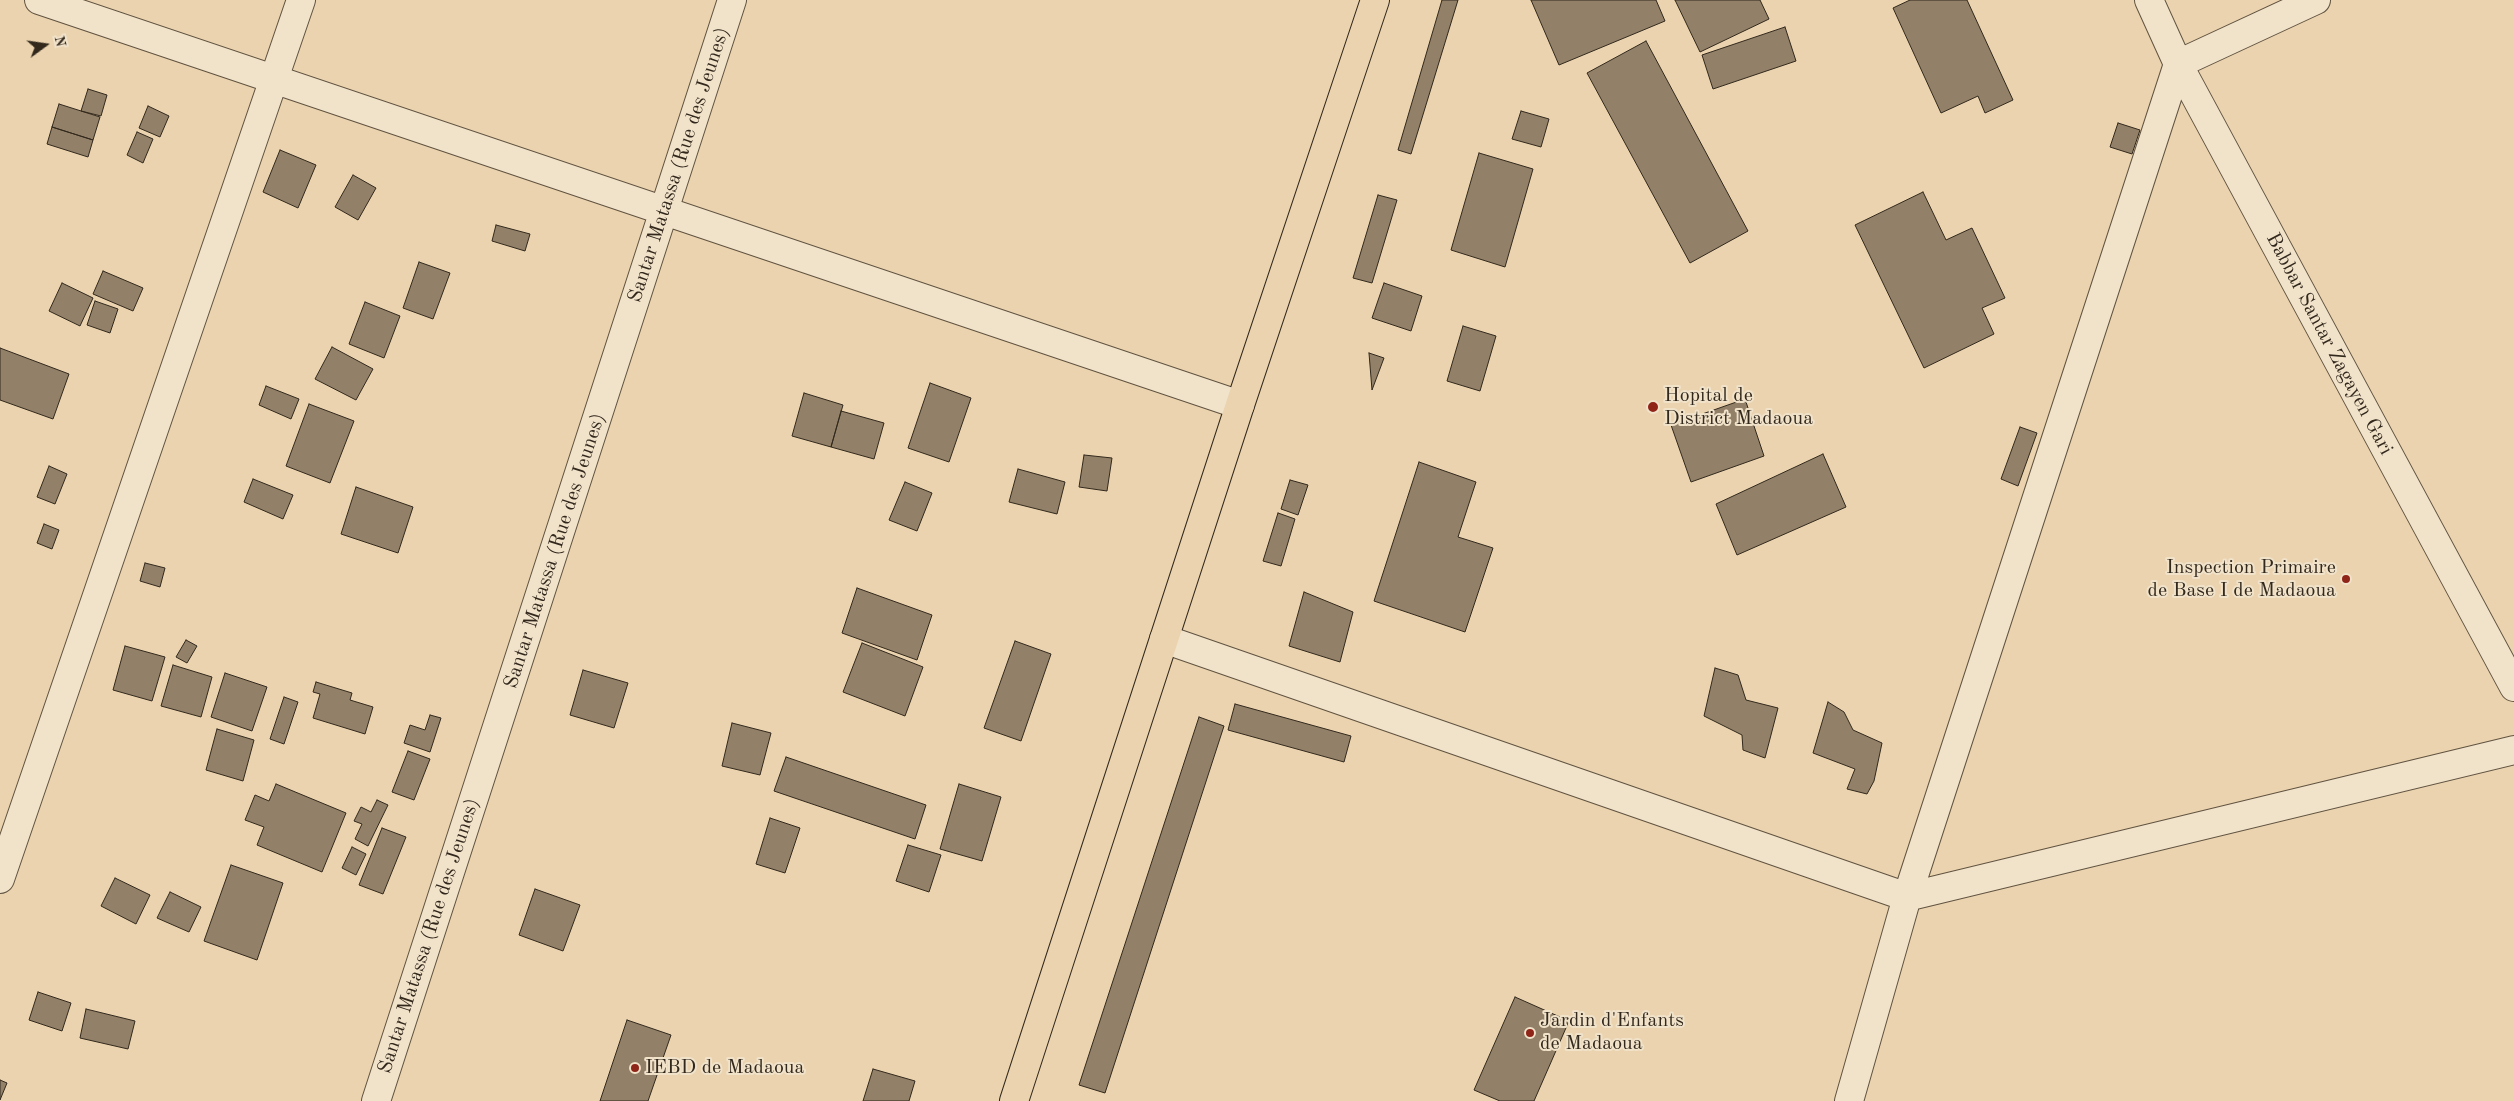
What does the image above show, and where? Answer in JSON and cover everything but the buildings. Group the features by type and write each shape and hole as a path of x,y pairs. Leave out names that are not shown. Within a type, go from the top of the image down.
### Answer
{"highway":[{"path":"1014,1101 1240,404 1374,0"}],"street":[{"path":"39,0 1240,404"},
{"path":"0,879 301,0"},
{"name":"Santar Matassa (Rue des Jeunes)","path":"376,1101 666,210 732,0"},
{"name":"Babbar Santar Zagayen Gari","path":"2149,0 2178,64 2514,687"},
{"path":"1849,1101 1907,897 2178,64 2316,0"},
{"path":"1164,639 1907,897 2514,750"}],"place":[{"name":"Hopital de District Madaoua","path":"1653,407"},
{"name":"Inspection Primaire de Base I de Madaoua","path":"2346,579"},
{"name":"Jardin d'Enfants de Madaoua","path":"1530,1033"},
{"name":"IEBD de Madaoua","path":"635,1068"}]}
